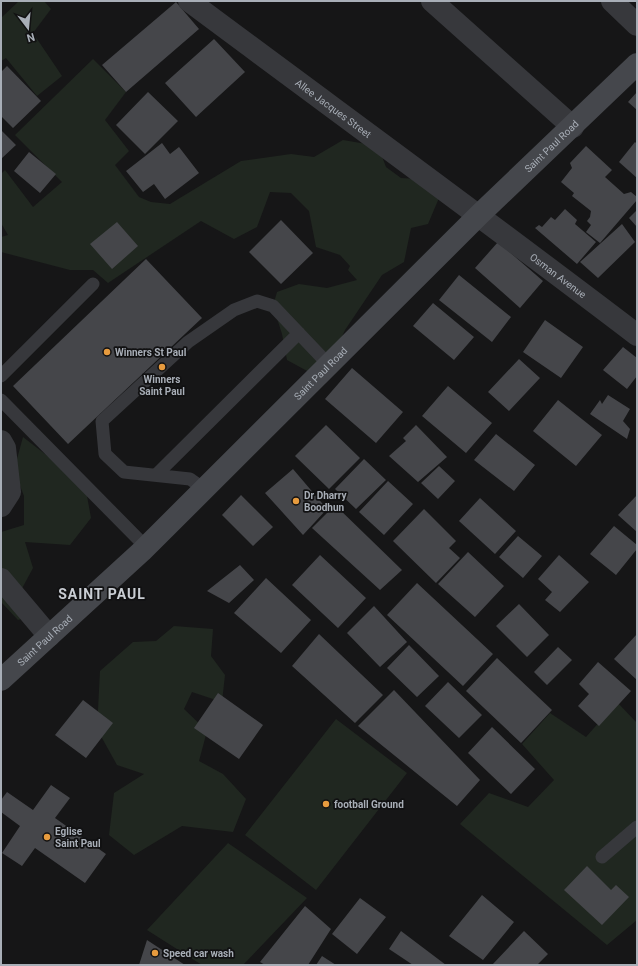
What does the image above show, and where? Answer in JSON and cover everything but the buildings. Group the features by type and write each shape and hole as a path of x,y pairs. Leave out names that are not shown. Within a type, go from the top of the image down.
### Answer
{"main road":[{"name":"Saint Paul Road","path":"1,680 146,547 479,215 573,127 637,64"}],"street":[{"name":"Allee Jacques Street","path":"189,1 479,215"},
{"path":"432,1 573,127"},
{"path":"612,1 637,25"},
{"name":"Osman Avenue","path":"479,215 637,335"},
{"path":"1,441 6,448 10,492 1,506"},
{"path":"1,579 49,636"}],"lane":[{"path":"1,376 93,284"},
{"path":"204,489 190,479 124,472 104,454 102,421 188,342 234,310 257,301 273,306 329,365"},
{"path":"156,475 299,333"},
{"path":"1,400 146,547"},
{"path":"602,857 637,827"}],"shaded area":[{"path":"19,1 44,1 51,9 33,33 62,76 37,96 6,58 1,61 1,18"},
{"path":"93,59 126,92 105,120 129,151 115,165 139,197 151,202 170,204 241,161 291,154 314,157 343,140 378,146 386,167 401,178 417,179 439,198 428,224 411,228 404,262 382,275 345,330 329,365 309,372 287,360 282,334 273,306 277,292 299,284 327,288 357,280 348,270 350,266 340,255 316,247 309,211 291,193 270,192 257,227 234,239 201,221 108,283 93,270 70,270 1,252 1,237 8,235 1,223 1,174 5,170 33,207 62,182 15,135"},
{"path":"23,437 85,485 91,518 70,545 25,542 33,568 19,594 27,617 18,620 1,602 1,532 24,525 24,496 14,470"},
{"path":"174,626 213,629 211,656 225,675 222,702 192,692 184,709 207,731 199,761 223,774 246,799 233,832 182,826 134,855 109,835 114,793 144,774 117,765 97,729 100,671 133,642 156,641"},
{"path":"617,702 637,723 637,920 607,945 460,824 489,793 528,807 554,780 522,744 550,713 586,737"},
{"name":"football Ground","path":"336,719 407,773 316,890 245,835"},
{"path":"228,843 307,898 243,965 202,965 147,930"}],"place":[{"name":"Winners St Paul","path":"107,352"},
{"name":"Winners Saint Paul","path":"162,367"},
{"name":"Dr Dharry Boodhun","path":"296,501"},
{"name":"football Ground","path":"326,804"},
{"name":"Eglise Saint Paul","path":"47,837"},
{"name":"Speed car wash","path":"155,953"}],"district":[{"name":"SAINT PAUL","path":"102,594"}]}
